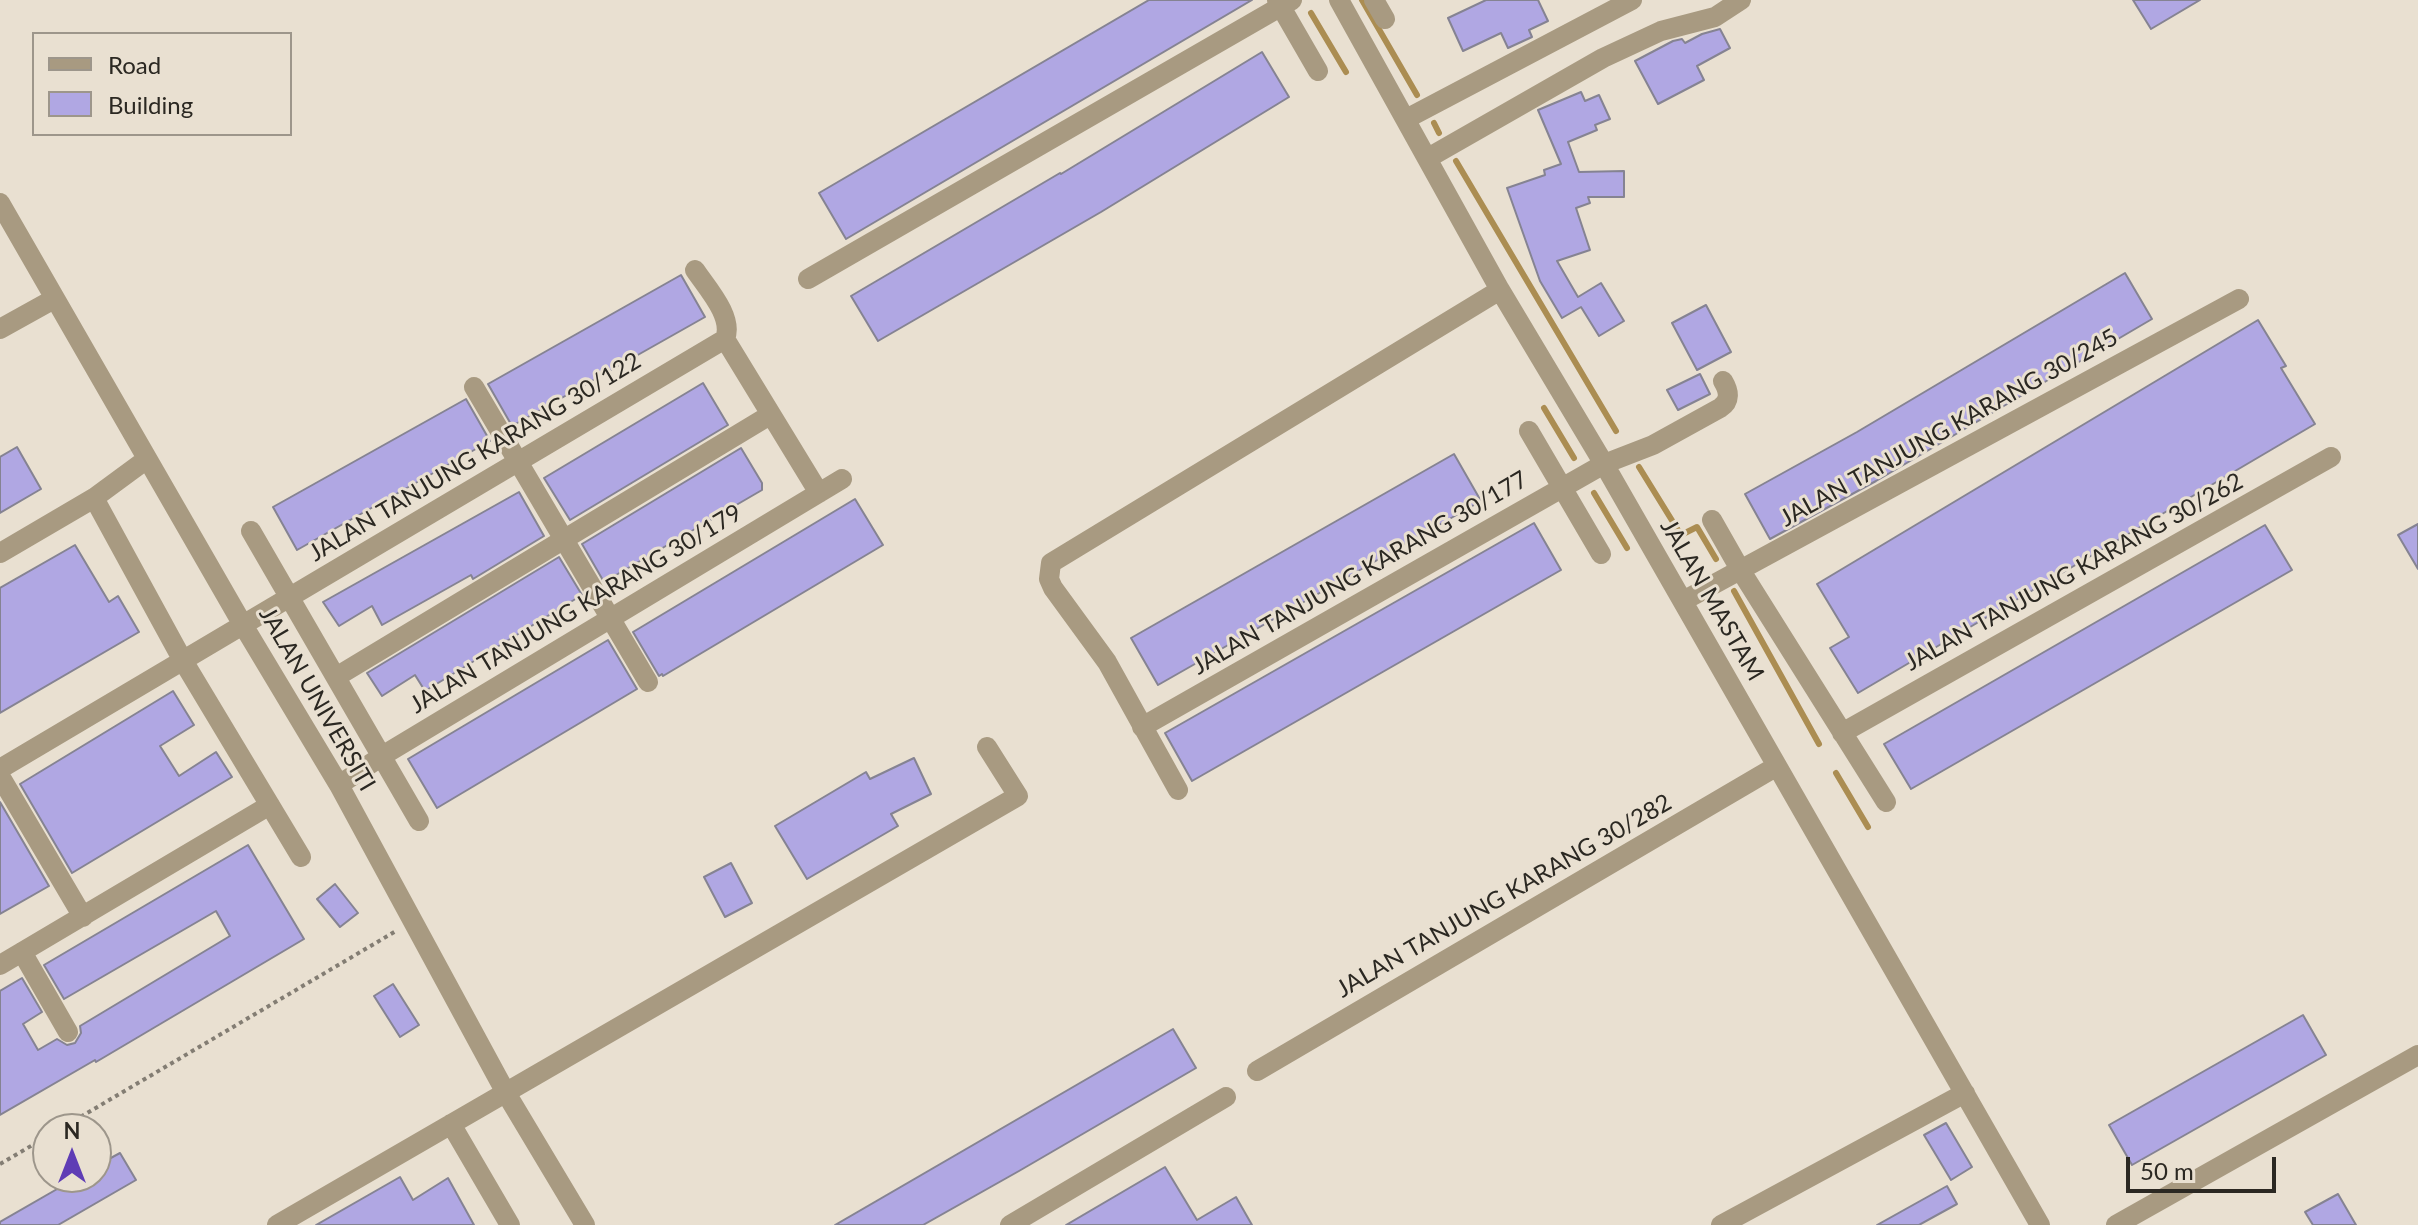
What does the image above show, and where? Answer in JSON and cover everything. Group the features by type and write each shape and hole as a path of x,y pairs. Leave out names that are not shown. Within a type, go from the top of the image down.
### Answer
{"street":[{"name":"JALAN MASTAM","path":"1339,0 1500,290 1604,464 2040,1225"},
{"path":"1374,0 1385,19"},
{"path":"1406,119 1632,0"},
{"path":"1428,158 1603,58 1661,31 1715,17 1741,0"},
{"path":"808,279 1283,2 1318,71"},
{"name":"JALAN UNIVERSITI","path":"0,203 243,625 339,785 506,1093 585,1225"},
{"path":"695,270 719,307 727,335 770,415 819,493"},
{"path":"1178,790 1107,662 1053,588 1049,579 1051,563 1500,290"},
{"path":"0,329 54,299"},
{"name":"JALAN TANJUNG KARANG 30/245","path":"1683,601 2239,299"},
{"name":"JALAN TANJUNG KARANG 30/122","path":"0,769 727,335"},
{"name":"JALAN TANJUNG KARANG 30/177","path":"1142,727 1604,464 1653,445 1725,404 1728,389 1723,381"},
{"path":"474,387 648,682"},
{"path":"336,677 770,415"},
{"path":"1529,431 1601,554"},
{"name":"JALAN TANJUNG KARANG 30/262","path":"1842,733 2331,457"},
{"path":"0,553 94,498 147,459"},
{"name":"JALAN TANJUNG KARANG 30/179","path":"339,785 382,756 842,479"},
{"path":"94,498 182,659 301,857"},
{"path":"1712,520 1886,802"},
{"path":"251,531 419,821"},
{"path":"277,1225 1018,796 987,747"},
{"name":"JALAN TANJUNG KARANG 30/282","path":"1257,1071 1777,766"},
{"path":"0,776 83,917"},
{"path":"0,965 270,805"},
{"path":"22,952 68,1032"},
{"path":"2116,1225 2418,1055"},
{"path":"1721,1225 1965,1093"},
{"path":"1010,1225 1226,1097"},
{"path":"451,1124 510,1225"}],"path":[{"path":"87,1113 413,921"},
{"path":"0,1164 32,1145"}],"building":[{"path":"1149,0 1252,0 846,239 819,193"},
{"path":"1486,0 1538,0 1548,21 1529,30 1532,37 1508,48 1501,33 1463,51 1448,18"},
{"path":"2133,0 2200,0 2151,29"},
{"path":"1720,29 1730,48 1697,66 1704,80 1658,104 1635,61 1673,41 1682,39 1685,43"},
{"path":"1262,52 1289,97 1101,212 878,341 851,296"},
{"path":"1581,92 1585,101 1599,95 1610,119 1595,125 1597,130 1568,142 1579,172 1624,171 1624,197 1588,197 1590,203 1576,208 1590,250 1557,261 1578,297 1601,283 1624,321 1599,336 1581,307 1562,318 1540,281 1507,188 1545,175 1544,170 1561,164 1538,110"},
{"path":"2125,273 2152,319 1876,481 1770,539 1745,494 1857,432"},
{"path":"681,275 705,317 512,426 488,384"},
{"path":"1706,305 1731,352 1697,370 1672,323"},
{"path":"2258,320 2286,366 2281,368 2315,424 1858,693 1830,648 1849,637 1817,584"},
{"path":"1700,374 1710,394 1678,410 1667,390"},
{"path":"703,383 728,425 570,520 544,478"},
{"path":"466,399 490,441 297,550 273,507"},
{"path":"17,447 41,489 0,513 0,457"},
{"path":"741,448 762,483 762,490 604,582 582,544"},
{"path":"1454,454 1481,501 1158,685 1131,638"},
{"path":"519,492 544,536 473,579 471,575 382,625 372,606 339,626 323,602"},
{"path":"855,499 883,545 659,676 633,632"},
{"path":"1534,523 1561,570 1192,781 1165,733"},
{"path":"2418,524 2418,569 2398,535"},
{"path":"2265,525 2292,570 1911,789 1884,744"},
{"path":"75,545 109,602 118,596 139,632 0,713 0,588"},
{"path":"559,557 582,595 425,691 415,675 382,696 367,673"},
{"path":"608,640 637,689 437,808 408,759"},
{"path":"173,691 194,725 160,746 179,776 216,752 232,777 72,873 20,784"},
{"path":"914,758 931,794 891,814 898,826 807,879 775,826 866,772 870,779"},
{"path":"0,802 49,886 0,914"},
{"path":"248,845 304,939 0,1115 0,991 22,978 42,1012 23,1024 38,1050 57,1039 67,1045 75,1043 81,1033 80,1026 230,936 216,911 64,999 44,965"},
{"path":"731,863 752,903 725,917 704,877"},
{"path":"335,884 358,913 340,927 317,899"},
{"path":"393,984 419,1025 400,1037 374,996"},
{"path":"2303,1015 2326,1055 2132,1165 2109,1125"},
{"path":"1173,1029 1196,1068 1019,1171 923,1225 835,1225"},
{"path":"1946,1123 1972,1167 1951,1180 1924,1135"},
{"path":"120,1153 136,1180 58,1225 0,1225 0,1222 50,1193 112,1193 112,1157"},
{"path":"1165,1167 1197,1220 1236,1197 1252,1225 1066,1225"},
{"path":"400,1177 413,1200 448,1178 474,1225 316,1225"},
{"path":"1947,1186 1957,1204 1919,1225 1877,1225"},
{"path":"2338,1194 2356,1225 2313,1225 2305,1212"}],"waterway":[{"path":"1362,0 1417,95"},
{"path":"1311,13 1346,72"},
{"path":"1434,123 1439,133"},
{"path":"1456,161 1616,431"},
{"path":"1544,408 1574,458"},
{"path":"1639,467 1681,535 1697,527 1716,559"},
{"path":"1594,493 1627,548"},
{"path":"1734,591 1819,744"},
{"path":"1836,773 1868,827"}]}
